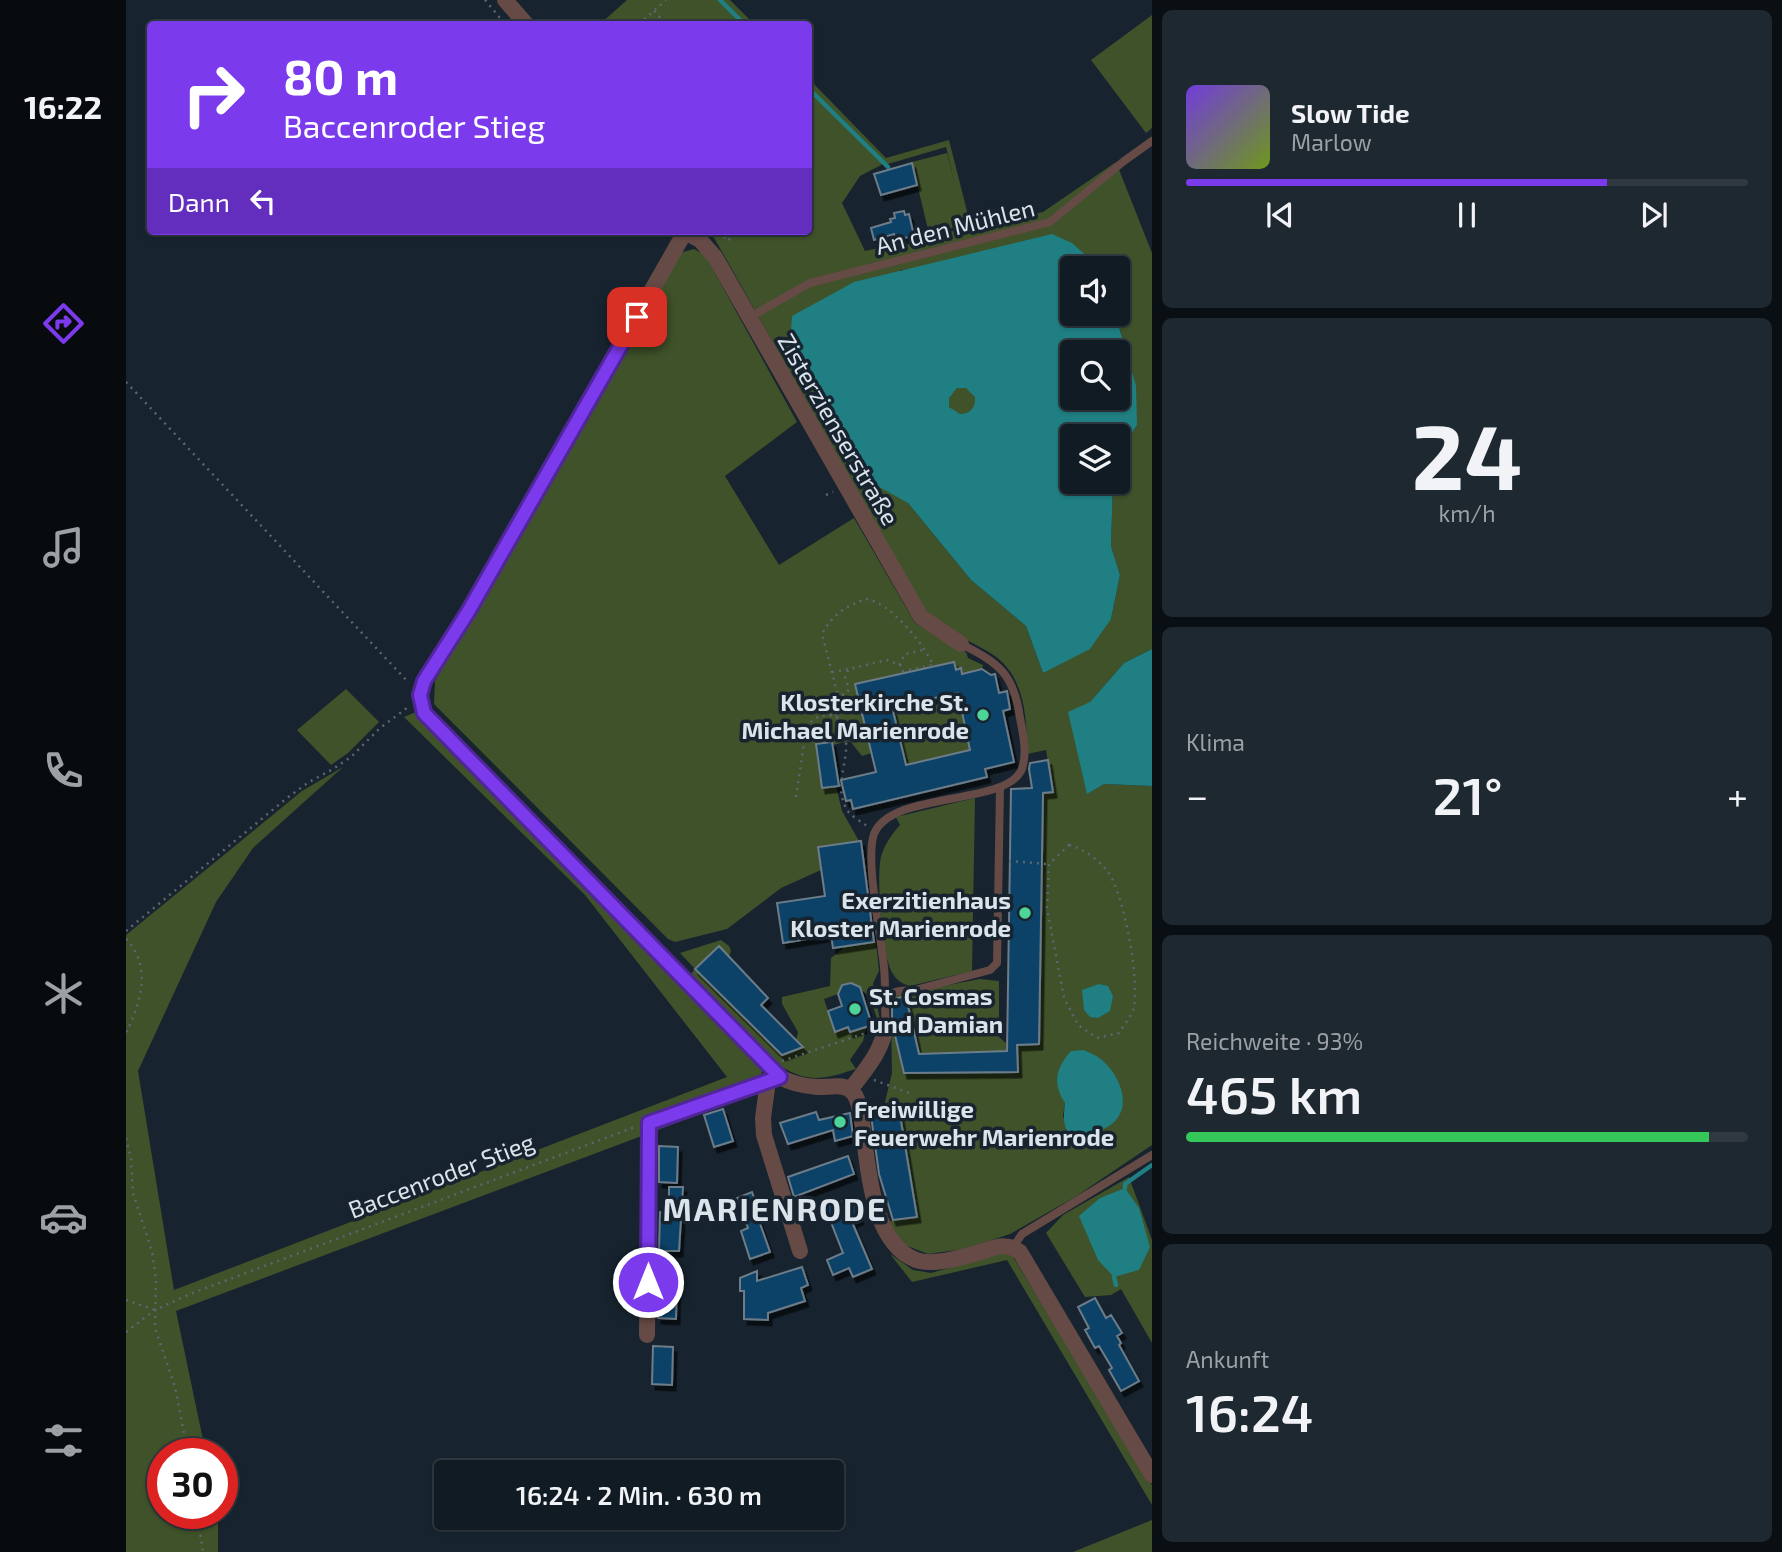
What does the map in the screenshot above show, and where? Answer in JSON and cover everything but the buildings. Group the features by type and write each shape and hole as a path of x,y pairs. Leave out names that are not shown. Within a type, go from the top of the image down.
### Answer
{"street":[{"path":"505,0 523,21"},
{"path":"683,235 468,612 424,681 420,695 424,713 773,1075 786,1081 850,1090 858,1100 877,1213 884,1231 898,1250 918,1261 956,1259 1003,1245 1020,1252 1152,1475"},
{"name":"Zisterzienserstraße","path":"692,235 715,257 921,617 961,644"},
{"path":"850,1090 873,1062 881,1046 886,1025"},
{"path":"647,1335 649,1123 773,1075"},
{"path":"773,1075 763,1118 764,1135 800,1251"}],"lane":[{"name":"An den Mühlen","path":"750,317 810,283 1050,222 1152,141"},
{"path":"886,1025 884,967 871,858 874,833 890,817 910,808 1000,788 1013,780 1024,761 1018,701 1012,684 1003,670 990,659 961,644"},
{"path":"884,995 915,990 990,970 997,963 1000,788"},
{"path":"1013,1247 1022,1234 1152,1155"}],"path":[{"path":"642,21 666,0"},
{"path":"654,11 663,21"},
{"path":"126,382 420,695 413,704 380,727 351,757 288,798 126,931"},
{"path":"831,672 887,660 899,665 903,671 933,665 925,650 902,623 874,600 852,604 836,613 822,634 831,672 839,694 836,716 843,725 848,746 841,786 846,809 874,833"},
{"path":"899,665 905,654 925,650"},
{"path":"839,694 846,694 849,689 845,677 849,668"},
{"path":"796,797 809,722 815,717 836,716"},
{"path":"998,861 1049,864 1069,845 1084,849 1109,873 1126,914 1134,972 1133,1010 1119,1033 1097,1038 1078,1025 1064,998 1047,908 1049,864"},
{"path":"126,939 141,958 142,988 126,1033"},
{"path":"844,1034 846,1040"},
{"path":"773,1075 863,1034 872,1035 881,1046"},
{"path":"861,1075 912,1094"},
{"name":"Baccenroder Stieg","path":"126,1332 155,1310 216,1284 615,1133 649,1123"},
{"path":"126,1138 131,1159 133,1194 152,1251 156,1279 155,1328 175,1387 185,1438"},
{"path":"126,1300 155,1310"},
{"path":"199,1529 203,1552"}],"shaded area":[{"path":"627,0 730,0 751,21 603,21"},
{"path":"1152,15 1152,128 1146,133 1091,60"},
{"path":"812,82 886,158 949,140 971,227 1043,212 1116,162 1152,253 1152,649 1124,663 1090,702 1087,793 1104,784 1152,786 1152,1145 1075,1197 1010,1234 964,1249 928,1254 902,1244 885,1222 917,1216 898,1104 884,1106 892,1073 891,1019 904,1073 1017,1072 1017,1051 919,1054 906,997 886,1001 891,996 980,979 999,981 999,1037 1007,1044 1039,1044 1043,793 1053,792 1046,750 1027,754 1025,712 1018,685 1011,673 992,654 929,613 905,578 712,235 812,235","holes":["946,147 955,185 947,153 912,162 929,234 965,225 966,228 865,251 842,203 860,176 885,163","1060,256 1130,256 1130,326 1119,326 1122,340 1130,340 1130,385 1137,425 1130,436 1130,494 1113,494 1111,546 1120,575 1111,619 1043,673 1026,626 971,580 908,503 900,270 1060,268","1065,1103 1114,1122 1073,1140 1063,1116"]},
{"path":"1052,234 1072,243 1087,256 1060,256 1060,326 1119,326 1123,340 1060,340 1060,410 1130,410 1130,365 1136,386 1137,425 1130,436 1130,424 1060,424 1060,494 1113,494 1111,546 1120,575 1111,619 1090,649 1043,673 1026,626 971,580 908,503 863,478 790,348 792,316 854,282","holes":["957,388 966,388 975,397 975,401 972,410 960,414 949,407 949,398"]},
{"path":"694,249 705,255 797,422 725,476 779,565 854,518 915,623 956,649 966,652 968,658 983,665 982,669 973,671 963,681 961,669 956,670 953,662 855,684 872,753 862,756 850,741 816,745 822,788 836,786 842,811 859,841 819,847 821,870 781,888 727,929 675,942 668,939 434,704 435,681 677,259 683,252"},
{"path":"962,387 972,391 976,401 972,411 962,415 952,411 948,401 952,391"},
{"path":"1152,649 1152,786 1104,784 1087,794 1068,712 1090,702 1124,663"},
{"path":"346,689 379,722 348,753 331,765 297,730"},
{"path":"957,693 970,750 906,765 892,707"},
{"path":"416,712 761,1063 762,1073 756,1093 176,1311 203,1438 147,1438 147,1529 218,1529 218,1552 126,1552 126,935 302,791 343,767 253,848 216,902 138,1071 174,1290 727,1077 585,895 404,717"},
{"path":"975,798 972,971 907,985 895,976 886,952 880,898 882,853 900,825 896,817"},
{"path":"721,940 729,946 729,956 695,970 782,1055 803,1047 796,1040 798,1032 782,1004 782,997 830,986 831,958 846,946 876,942 879,971 873,983 880,1020 878,1021 869,996 851,983 842,985 838,994 824,999 835,1032 848,1027 850,1032 867,1026 863,1041 850,1060 856,1069 817,1078 800,1075 780,1066 690,975 695,969 680,953"},
{"path":"1099,984 1108,986 1113,996 1110,1011 1098,1018 1090,1017 1084,1010 1082,990"},
{"path":"1084,1050 1101,1059 1114,1074 1122,1090 1122,1108 1119,1116 1109,1126 1073,1140 1065,1123 1065,1103 1058,1089 1057,1076 1071,1051"},
{"path":"1129,1177 1152,1240 1152,1343 1121,1289 1111,1295 1085,1297 1046,1233 1063,1215"},
{"path":"1125,1188 1139,1208 1150,1247 1139,1270 1114,1277 1098,1260 1079,1216 1100,1198"},
{"path":"1002,1253 1012,1255 1152,1485 1152,1505 1007,1260 912,1282 890,1254 913,1270 931,1273"},
{"path":"1152,1520 1152,1552 1073,1552"}],"waterway":[{"path":"720,0 741,21"},
{"path":"812,92 888,167"},
{"path":"1125,1188 1125,1184 1152,1165"},
{"path":"1114,1277 1116,1285"}],"place":[{"name":"Klosterkirche St. Michael Marienrode","path":"983,715"},
{"name":"Exerzitienhaus Kloster Marienrode","path":"1025,913"},
{"name":"St. Cosmas und Damian","path":"855,1009"},
{"name":"Freiwillige Feuerwehr Marienrode","path":"840,1122"}],"district":[{"name":"MARIENRODE","path":"775,1208"}],"route":[{"path":"637,317 468,612 424,681 420,695 424,713 780,1077 649,1123 648,1282"}]}
